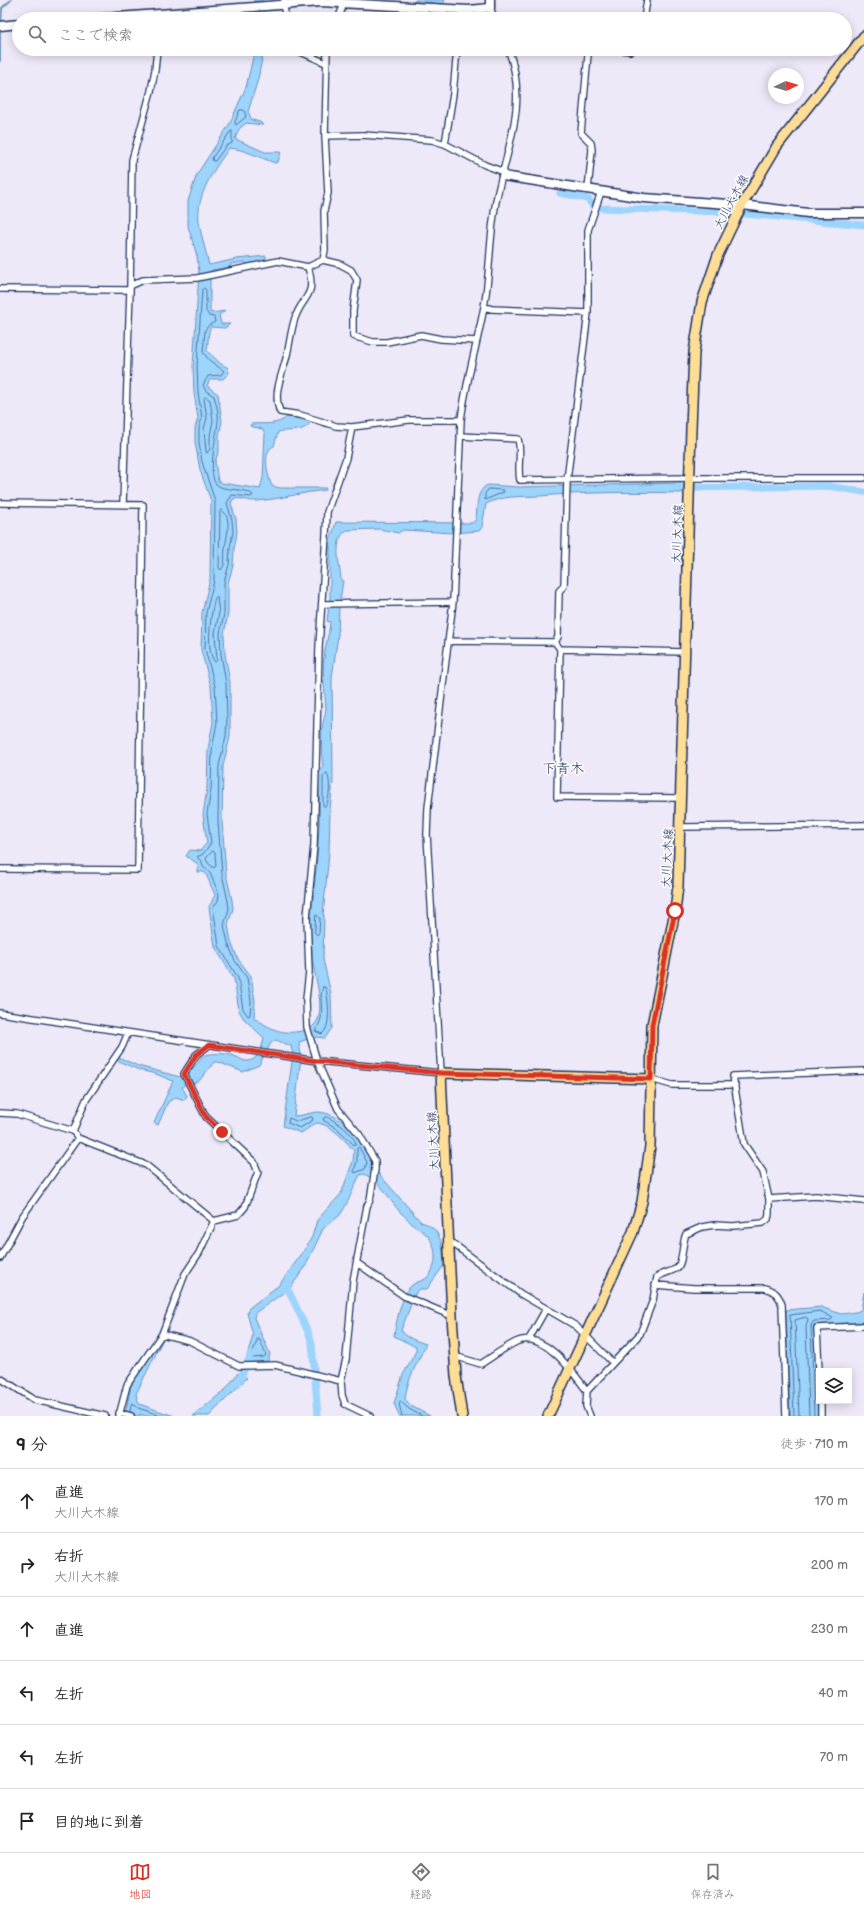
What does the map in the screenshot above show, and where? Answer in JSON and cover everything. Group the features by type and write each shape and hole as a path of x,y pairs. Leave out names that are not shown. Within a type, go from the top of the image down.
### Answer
{"main road":[{"path":"202,12 284,2 389,5 462,10 490,4"},
{"path":"0,26 12,25"},
{"name":"大川大木線","path":"852,51 864,36"},
{"name":"大川大木線","path":"548,1416 633,1232 642,1202 650,1146 652,1025 675,911 681,827 694,352 702,302 718,255 735,222 741,206 777,146 848,56"},
{"path":"503,174 601,192 644,198 808,213 864,213"},
{"path":"441,1073 651,1079"},
{"name":"大川大木線","path":"441,1073 454,1356 462,1416"}],"street":[{"path":"645,12 647,0"},
{"path":"284,2 285,12"},
{"path":"341,12 344,4"},
{"path":"123,504 130,288 132,160 151,91 156,56"},
{"path":"310,56 326,63"},
{"path":"323,260 325,250 324,211 328,193 324,136 326,56"},
{"path":"445,144 453,94 456,56"},
{"path":"0,1013 317,1061 441,1073 426,835 448,641 454,602 460,436 464,393 484,306 498,192 513,136 517,109 514,66 510,56"},
{"path":"588,56 581,133 591,143 592,150 588,189"},
{"path":"324,136 344,135 424,138 445,144 503,174"},
{"path":"555,642 558,636 559,591 564,586 567,480 588,313 588,230 601,192"},
{"path":"0,288 130,288 143,280 197,278 278,261 308,267 323,260 340,264 351,270 357,280 353,311 353,336 373,342 387,342 421,335 441,339 476,341"},
{"path":"308,267 311,277 311,290 295,317 278,389 277,405 280,412 285,414 300,415 336,426 352,427 409,420 461,420"},
{"path":"484,306 492,309 588,313"},
{"path":"352,427 346,458 328,512 314,845 307,917 309,956 306,999 307,1027 317,1061 338,1109 359,1134 374,1161 376,1169 370,1200 367,1206 357,1263 349,1316 345,1365 341,1382 345,1404 370,1416"},
{"path":"460,436 518,439 520,447 518,469 520,480 864,478"},
{"path":"0,503 143,505 138,870 0,869"},
{"path":"324,604 454,602"},
{"path":"448,641 555,642"},
{"path":"555,642 560,649 558,797 681,798"},
{"path":"560,649 685,652"},
{"path":"681,827 864,826"},
{"path":"73,1131 86,1100 122,1047 128,1033"},
{"path":"209,1045 196,1055 184,1074 206,1117 254,1162 258,1172 244,1207 238,1215 214,1221"},
{"path":"590,1416 586,1406 587,1391 642,1330 654,1295 657,1277 676,1269 680,1265 682,1240 686,1234 702,1227 714,1225 733,1226 763,1223 768,1219 770,1214 769,1199 763,1172 744,1144 733,1076 864,1071"},
{"path":"651,1079 672,1085 735,1085"},
{"path":"0,1113 17,1114 73,1131 78,1138 146,1165 214,1221"},
{"path":"0,1258 22,1217 78,1138"},
{"path":"769,1199 816,1196 864,1201"},
{"path":"131,1416 119,1415 127,1385 162,1334 185,1274 199,1253 214,1221"},
{"path":"448,1240 521,1294 576,1326 612,1362"},
{"path":"357,1263 404,1296 452,1316"},
{"path":"655,1285 694,1288 765,1288 779,1295 782,1305 786,1416"},
{"path":"530,1339 546,1309"},
{"path":"819,1368 817,1328 864,1326"},
{"path":"162,1334 190,1340 240,1366 275,1365 341,1382"},
{"path":"454,1356 481,1364 516,1342 530,1339 546,1346 571,1369 587,1391"},
{"path":"0,1378 35,1400 105,1416"},
{"path":"821,1404 821,1416"}],"water":[{"path":"254,0 263,0 264,12 255,12"},
{"path":"415,0 445,0 443,4 415,2"},
{"path":"253,56 263,56 258,79 248,112 252,120 260,122 263,125 246,123 239,129 235,139 265,152 281,152 278,162 275,163 246,152 229,148 207,183 200,202 199,222 209,265 237,259 266,256 266,261 247,265 245,262 231,264 230,267 212,270 210,272 210,311 211,313 225,311 219,315 221,324 230,324 225,328 211,327 209,331 207,351 221,364 227,367 229,373 223,379 210,379 207,386 218,394 222,421 219,436 219,450 215,462 218,481 222,483 260,489 263,478 265,433 262,429 250,426 251,424 270,424 279,422 287,417 308,420 311,422 300,430 278,432 274,446 270,449 267,458 267,471 272,486 280,488 326,488 326,490 275,499 251,501 233,499 231,504 236,519 237,532 233,566 228,583 228,614 224,634 225,654 230,683 230,737 223,766 222,821 226,874 233,909 228,924 231,942 238,959 251,976 255,1001 254,1018 276,1030 282,1032 294,1032 306,1030 312,1027 318,1018 320,1010 320,1001 312,956 310,922 319,828 318,775 323,766 322,726 326,708 323,664 330,622 327,621 330,598 330,541 336,522 472,523 476,520 479,495 484,487 488,485 519,487 681,483 682,493 593,493 499,499 486,504 482,527 479,531 453,533 403,530 398,533 380,529 347,530 342,534 338,546 341,580 343,581 332,678 333,781 330,810 329,853 323,915 323,959 331,994 332,1028 325,1038 314,1037 299,1042 301,1057 294,1116 319,1112 328,1114 344,1123 358,1137 368,1154 372,1162 369,1168 378,1173 421,1222 433,1228 440,1238 444,1265 427,1289 420,1289 416,1292 401,1330 409,1337 426,1344 410,1378 405,1399 411,1406 430,1416 399,1416 394,1403 403,1375 416,1351 416,1347 394,1336 400,1309 408,1289 412,1285 428,1277 431,1272 435,1261 433,1245 424,1232 414,1226 401,1213 381,1186 364,1174 360,1175 340,1215 323,1229 304,1269 290,1288 255,1313 254,1318 270,1354 268,1361 245,1363 253,1335 247,1313 249,1308 279,1285 301,1255 312,1237 317,1220 341,1194 353,1161 354,1151 342,1138 327,1126 316,1123 301,1133 283,1126 293,1055 291,1046 276,1040 271,1043 259,1065 243,1072 218,1062 214,1062 200,1080 193,1084 190,1081 182,1087 187,1096 184,1100 176,1097 168,1102 158,1125 154,1123 173,1081 156,1074 139,1070 116,1060 118,1057 138,1066 180,1077 192,1069 205,1055 231,1055 245,1061 249,1061 259,1054 264,1038 244,1019 239,1011 234,979 215,947 209,907 215,895 205,872 198,872 198,864 186,856 190,850 200,851 207,843 203,815 207,789 208,749 213,722 211,687 201,650 202,613 210,579 211,501 200,470 195,442 195,428 198,418 194,393 193,366 199,272 197,256 188,226 188,201 197,174 229,125 246,87"},
{"path":"864,1292 864,1320 862,1322 814,1325 816,1404 817,1404 818,1416 790,1416 786,1310 821,1307 841,1314 861,1310"},
{"path":"161,1337 163,1339 136,1394 139,1404 174,1416 145,1416 140,1414 140,1416 125,1416 131,1385"},
{"path":"238,1373 247,1378 209,1416 193,1416 225,1390"}],"waterway":[{"path":"1,24 2,8 11,0"},
{"path":"0,29 0,61"},
{"path":"560,193 588,199 592,205 601,208 725,212 864,225"},
{"path":"672,488 828,486 864,492"},
{"path":"286,1285 312,1343 318,1416"},
{"path":"239,1382 251,1354"}],"district":[{"name":"下青木","path":"563,768"}],"route":[{"path":"222,1132 206,1117 184,1074 196,1055 209,1045 317,1061 441,1073 651,1079 652,1025 675,911"}]}
